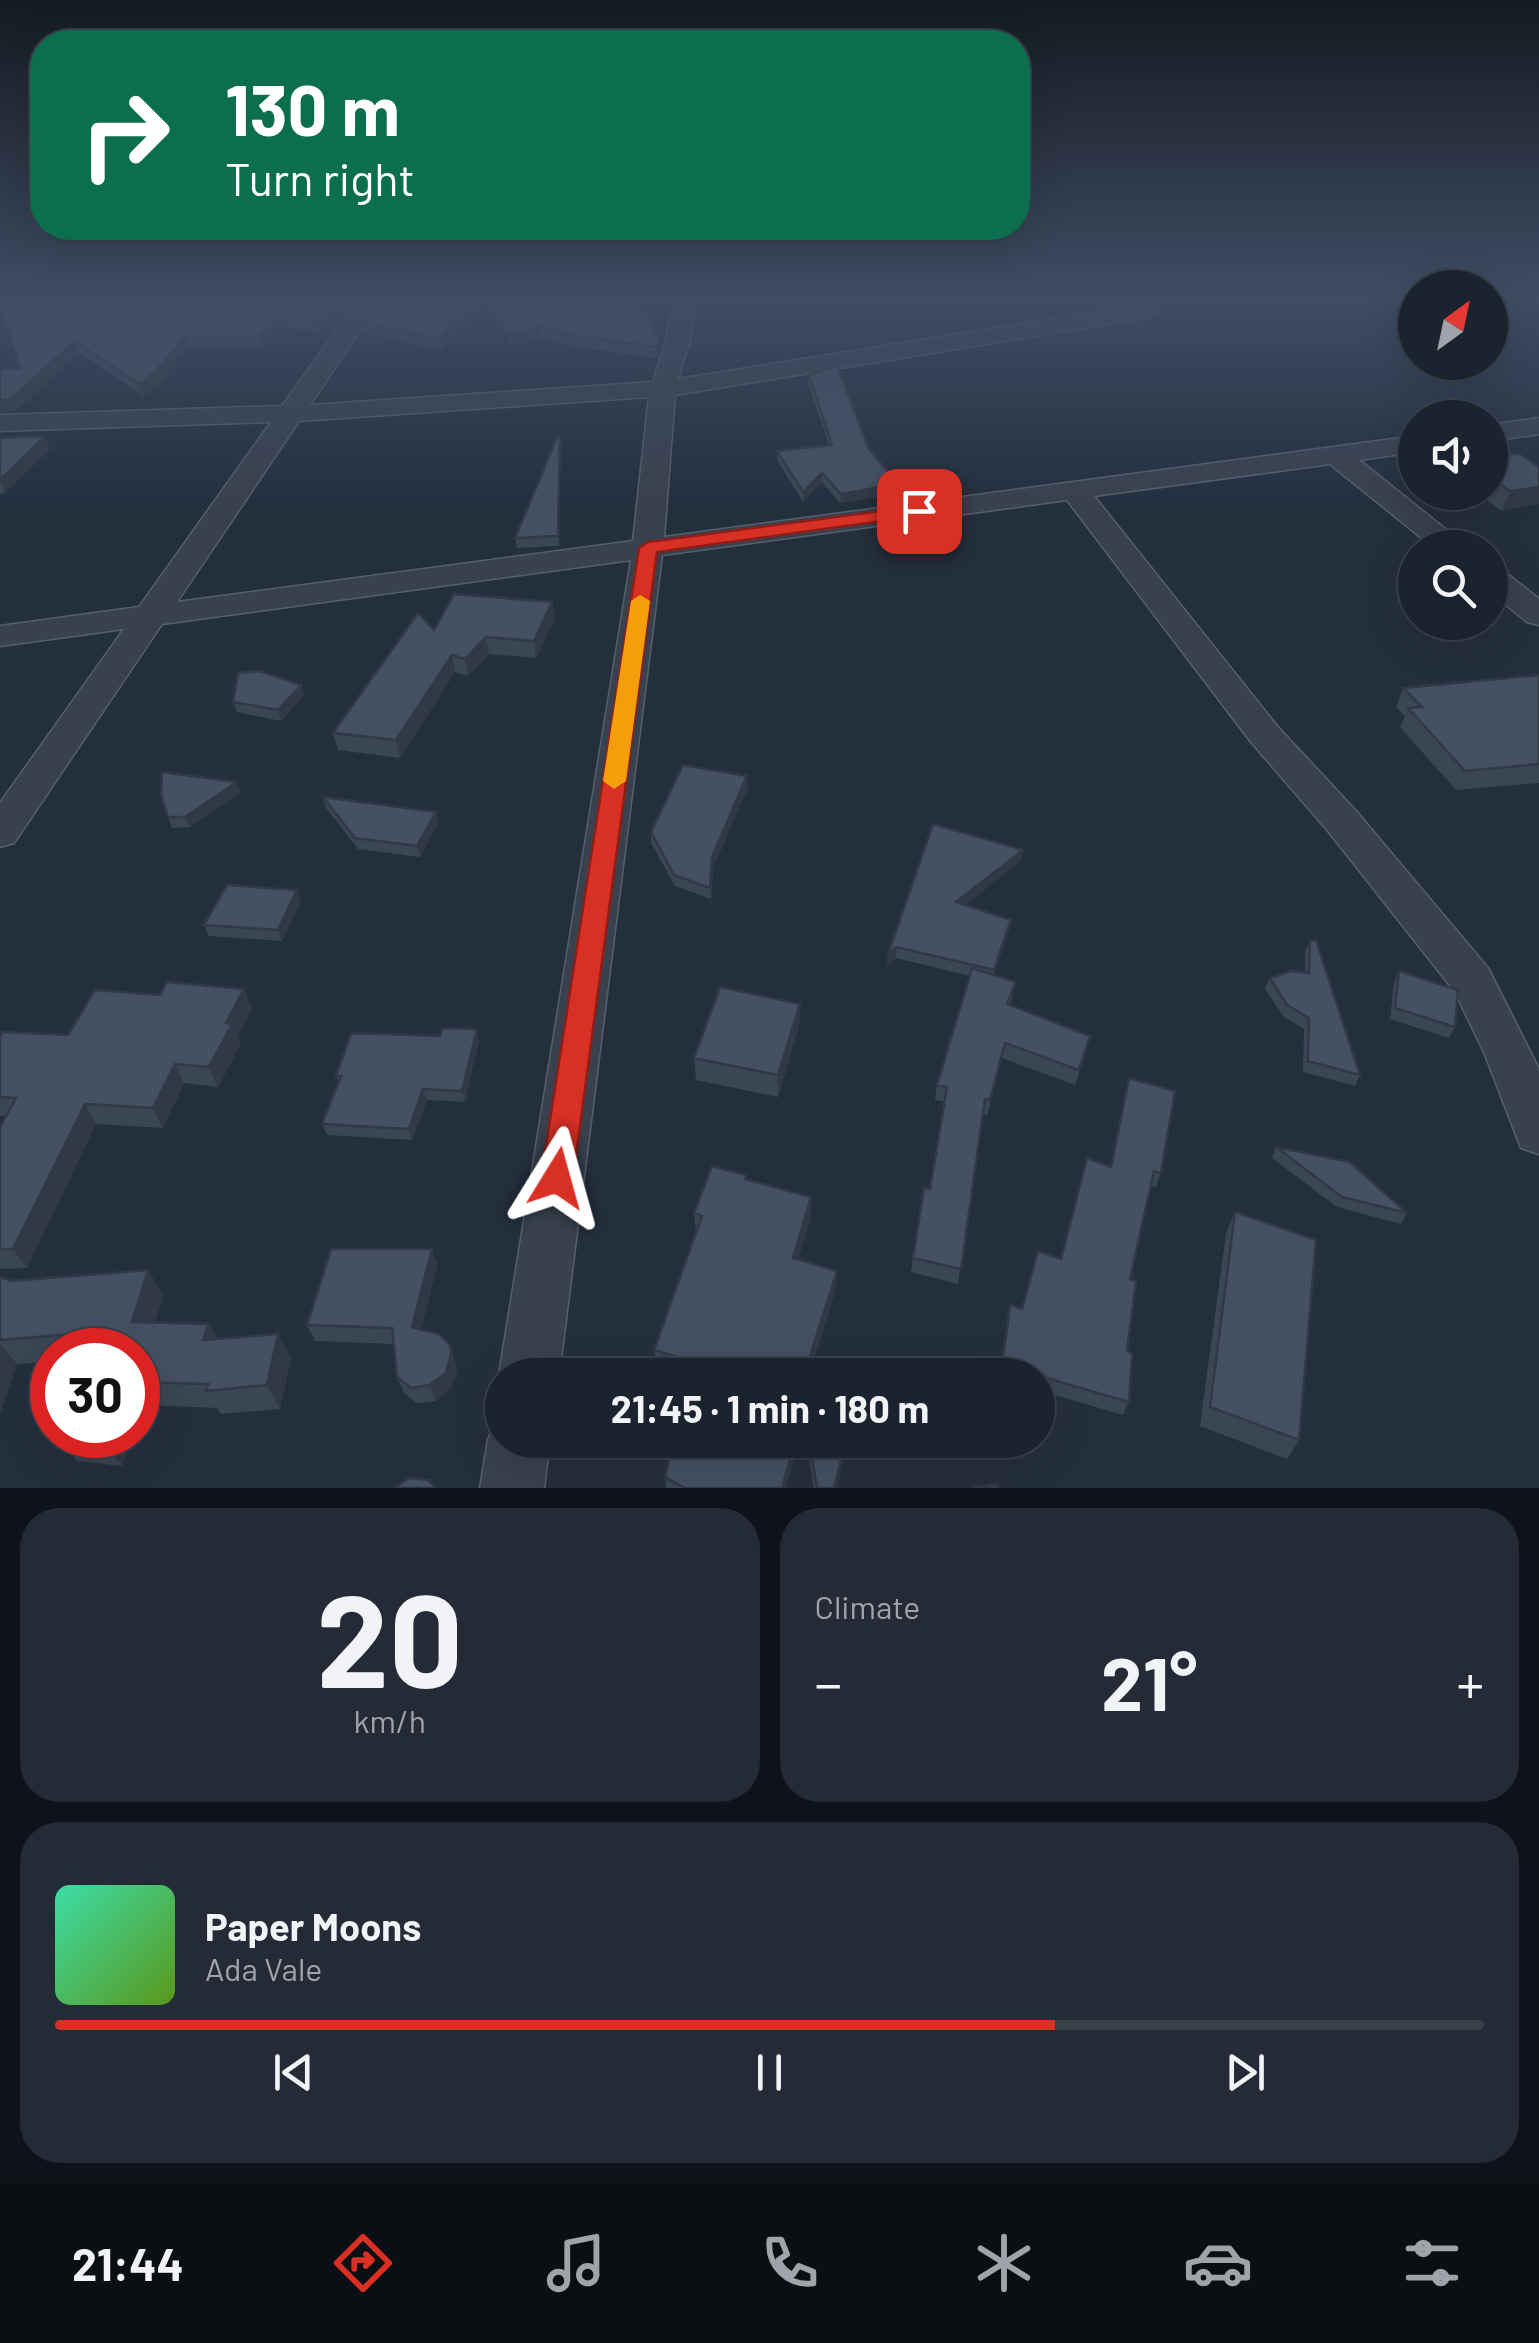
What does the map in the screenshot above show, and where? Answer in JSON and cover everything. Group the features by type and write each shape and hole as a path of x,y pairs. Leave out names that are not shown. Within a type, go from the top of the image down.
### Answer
{"street":[{"path":"0,833 324,365"},
{"path":"530,1358 648,548 663,389 670,365"},
{"path":"0,424 291,414 663,389 809,365"},
{"path":"1508,430 1539,426"},
{"path":"0,636 1398,446"},
{"path":"1336,454 1431,530"},
{"path":"1074,490 1264,734 1342,821 1472,981 1508,1052 1539,1132"},
{"path":"1508,590 1537,612"},
{"path":"512,1488 516,1458"}],"building":[{"path":"19,365 47,365 11,399 0,400 0,368 20,369"},
{"path":"111,365 161,365 139,384"},
{"path":"837,365 869,449 898,484 841,494 822,473 803,492 777,451 832,445 809,375"},
{"path":"45,436 0,480 0,438"},
{"path":"557,437 558,536 515,538"},
{"path":"1518,453 1539,467 1539,487 1508,490 1508,454"},
{"path":"454,594 552,602 534,641 486,637 465,659 452,655 396,740 333,733 418,613 434,630"},
{"path":"260,671 301,685 278,710 233,702 238,673"},
{"path":"1539,675 1539,764 1465,771 1408,708 1422,707 1403,688"},
{"path":"683,765 747,776 712,857 710,888 674,875 651,832"},
{"path":"162,772 237,782 185,817 168,817 161,794"},
{"path":"323,797 436,812 417,846 355,838"},
{"path":"933,824 1023,850 956,902 1011,920 994,970 897,947 888,954"},
{"path":"227,885 297,890 278,930 204,925"},
{"path":"1316,940 1360,1075 1308,1061 1309,1018 1287,1005 1270,978 1291,971 1309,973 1310,941"},
{"path":"972,968 1016,982 1007,1004 1090,1036 1079,1070 1005,1043 990,1100 985,1099 961,1269 913,1258 924,1188 930,1189 947,1087 937,1085"},
{"path":"1399,971 1458,990 1455,1027 1395,1008"},
{"path":"167,982 244,989 226,1023 232,1024 209,1067 175,1064 153,1108 85,1104 13,1249 0,1249 0,1127 16,1098 0,1097 3,1032 68,1035 95,990 160,995"},
{"path":"720,987 800,1004 778,1075 694,1058"},
{"path":"442,1028 477,1029 462,1091 423,1089 409,1129 322,1124 341,1076 336,1076 351,1033 440,1036"},
{"path":"1129,1078 1175,1091 1161,1173 1154,1171 1130,1279 1136,1281 1127,1351 1132,1353 1129,1402 1055,1380 1055,1358 1003,1358 1010,1305 1022,1309 1038,1251 1061,1259 1087,1158 1111,1167"},
{"path":"1276,1147 1350,1162 1407,1213 1342,1197"},
{"path":"712,1166 811,1197 793,1258 837,1271 809,1358 680,1358 654,1350 702,1216 694,1213"},
{"path":"1235,1212 1316,1240 1299,1440 1210,1407"},
{"path":"331,1249 432,1249 412,1327 439,1334 450,1345 446,1373 430,1385 411,1388 397,1377 392,1328 307,1325"},
{"path":"148,1270 132,1322 209,1324 203,1340 278,1334 267,1385 206,1391 208,1384 160,1383 160,1328 30,1328 30,1338 0,1340 0,1277 12,1281"},
{"path":"669,1458 790,1458 782,1488 685,1488 665,1477"},
{"path":"812,1458 842,1458 834,1488 817,1488"},
{"path":"409,1478 429,1480 435,1488 395,1488"}],"slow traffic":[{"path":"614,781 640,601"}],"route":[{"path":"557,1178 648,548 919,511"}]}
